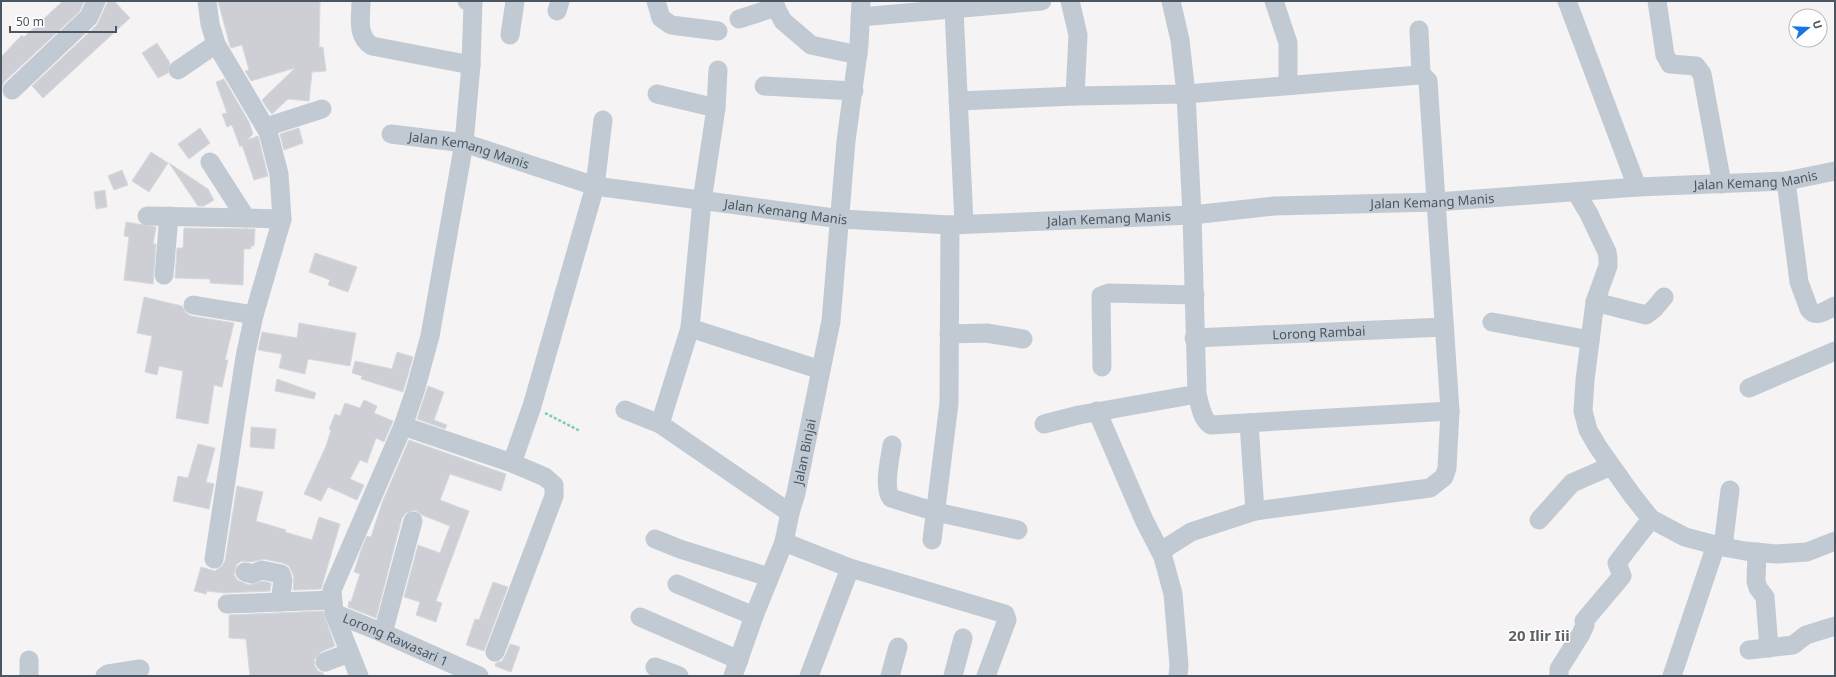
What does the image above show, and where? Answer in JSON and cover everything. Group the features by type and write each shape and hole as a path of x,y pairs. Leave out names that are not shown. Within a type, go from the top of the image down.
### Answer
{"street":[{"path":"12,90 88,17 96,1"},
{"path":"208,1 210,24 216,44 266,127 279,174 282,219 254,315 245,357 214,559"},
{"path":"361,1 361,31 365,41 372,46 470,64"},
{"path":"359,676 349,653 333,607 332,590 403,426 415,391 430,336 464,143 470,64 471,1"},
{"path":"510,35 515,1"},
{"path":"656,1 660,18 671,25 718,31"},
{"path":"860,9 927,6 954,9 1042,1"},
{"path":"1070,1 1078,35 1076,96"},
{"path":"1171,1 1180,40 1186,94 1195,295 1194,338 1197,394 1204,417 1211,425 1450,411"},
{"path":"1274,1 1288,43 1288,85"},
{"path":"1567,1 1636,187"},
{"path":"1657,1 1665,55 1668,62 1670,64 1696,66 1702,74 1722,184"},
{"path":"739,19 774,4 783,21 811,45 858,55"},
{"name":"Jalan Binjai","path":"736,668 754,616 784,542 796,493 831,321 841,219 846,141 858,55 860,9"},
{"path":"932,540 949,403 949,334 957,224 958,101 954,9"},
{"path":"1419,30 1421,75"},
{"path":"178,70 216,44"},
{"path":"660,424 690,328 702,201 716,108 718,70"},
{"path":"958,101 1076,96 1186,94 1421,75 1428,81 1450,411 1447,468 1444,477 1430,488 1255,512 1191,532 1160,551"},
{"path":"764,86 854,91"},
{"path":"657,94 716,108"},
{"path":"266,127 322,109"},
{"path":"512,462 532,406 595,186 603,120"},
{"name":"Jalan Kemang Manis","path":"391,134 464,143 595,186 841,219 957,224 1192,215 1274,206 1437,202 1636,187 1786,181 1835,171"},
{"path":"210,162 246,218"},
{"path":"1786,181 1799,282 1809,309 1811,313 1817,314 1835,306"},
{"path":"1576,192 1589,214 1607,252 1608,266 1595,302 1583,411 1588,430 1611,466 1651,519 1685,538 1719,546 1776,554 1807,552 1835,540"},
{"path":"148,216 282,219"},
{"path":"164,275 169,216"},
{"path":"1102,367 1101,296 1109,293 1195,295"},
{"path":"1595,302 1646,314 1654,309 1664,297"},
{"path":"193,305 254,315"},
{"path":"1492,322 1590,340"},
{"name":"Lorong Rambai","path":"1194,338 1444,327"},
{"path":"690,328 821,370"},
{"path":"949,334 986,333 1023,338"},
{"path":"1749,388 1835,351"},
{"path":"1044,424 1079,414 1197,394"},
{"path":"625,410 660,424 790,513"},
{"path":"1097,412 1144,520 1160,551 1173,594 1179,665 1178,676"},
{"path":"1249,423 1255,512"},
{"path":"403,426 512,462 545,477 554,486 554,496 495,652"},
{"path":"892,445 887,478 888,495 895,501 936,512 1018,530"},
{"path":"1539,520 1572,483 1611,466"},
{"path":"1672,676 1719,546 1730,490"},
{"path":"1558,676 1560,669 1583,631 1584,621 1622,576 1617,563 1651,519"},
{"path":"384,633 413,521"},
{"path":"655,539 680,549 769,577"},
{"path":"784,542 850,568 1005,614 1007,620 986,676"},
{"path":"1758,552 1756,581 1758,588 1765,597 1769,648"},
{"path":"809,676 850,568"},
{"path":"246,572 252,574 262,570 281,574 283,580 280,602"},
{"path":"677,584 754,616"},
{"path":"227,604 280,602 333,607"},
{"name":"Lorong Rawasari 1","path":"333,607 444,662 472,673"},
{"path":"640,617 736,668"},
{"path":"1749,650 1792,645 1806,635 1835,626"},
{"path":"953,676 963,638"},
{"path":"890,676 898,647"},
{"path":"325,662 349,653"},
{"path":"655,667 678,676"},
{"path":"105,676 108,674 140,669"}],"path":[{"path":"532,406 580,431"}],"building":[{"path":"63,1 84,1 80,11 4,82 1,88 1,57 22,35 24,37"},
{"path":"108,1 114,1 130,18 43,98 32,86 97,25"},
{"path":"218,1 320,1 319,47 323,47 326,71 312,72 309,101 288,99 272,114 262,100 295,68 251,81 245,71 249,70 242,45 231,48 230,46"},
{"path":"157,43 170,63 168,73 158,78 142,53"},
{"path":"224,79 249,122 253,134 247,140 258,136 268,176 254,180 242,145 240,147 232,125 227,127 222,114 227,113 216,82"},
{"path":"200,128 210,143 189,159 178,144"},
{"path":"299,128 303,143 284,150 280,134"},
{"path":"151,152 168,163 149,192 132,181"},
{"path":"169,163 208,189 214,200 204,206 198,206"},
{"path":"122,170 128,185 114,190 108,176"},
{"path":"105,190 107,207 96,209 94,192"},
{"path":"126,222 156,227 153,244 156,244 153,284 124,280 129,237 124,236"},
{"path":"184,228 255,229 254,246 251,246 251,249 244,249 243,285 210,283 210,279 175,278 177,248 183,248"},
{"path":"315,253 357,267 348,292 328,285 330,280 309,272"},
{"path":"144,297 182,306 186,313 191,316 234,323 225,360 228,360 222,387 214,385 208,424 176,418 183,371 159,366 157,375 145,372 152,336 137,333"},
{"path":"299,323 356,333 350,366 308,359 305,374 279,368 282,354 258,350 262,332 297,338"},
{"path":"397,352 413,357 403,392 361,379 362,376 352,373 355,361 392,369"},
{"path":"277,379 316,393 314,399 275,391"},
{"path":"428,386 444,392 434,420 447,425 445,429 417,419"},
{"path":"364,400 377,406 374,413 393,421 384,442 376,438 367,463 360,460 350,479 364,485 357,500 328,487 321,501 304,494 326,446 331,430 329,429 335,414 340,416 345,403 360,408"},
{"path":"251,427 276,429 274,449 250,447"},
{"path":"409,440 506,474 501,491 450,474 440,500 469,511 436,601 442,603 436,622 416,615 420,602 404,597 418,545 440,553 450,526 422,515 415,510 406,513 402,518 376,618 348,607 360,574 354,572 361,550 367,536 371,537 382,503"},
{"path":"198,444 215,448 206,482 214,484 209,509 173,501 178,476 188,478"},
{"path":"237,486 263,492 256,521 286,530 285,532 312,540 319,517 340,524 321,589 293,590 294,577 289,566 283,563 264,559 251,562 242,561 237,564 234,574 237,580 249,585 263,581 271,583 270,591 225,593 207,591 206,594 194,591 201,567 215,571 222,566 225,561"},
{"path":"493,582 508,587 484,651 466,645 475,619 479,620"},
{"path":"323,611 335,646 321,652 314,660 318,671 323,673 324,676 250,676 246,639 229,638 229,615"},
{"path":"510,644 520,647 511,672 495,666 496,663 502,661"}],"district":[{"name":"20 Ilir Iii","path":"1539,635"}]}
